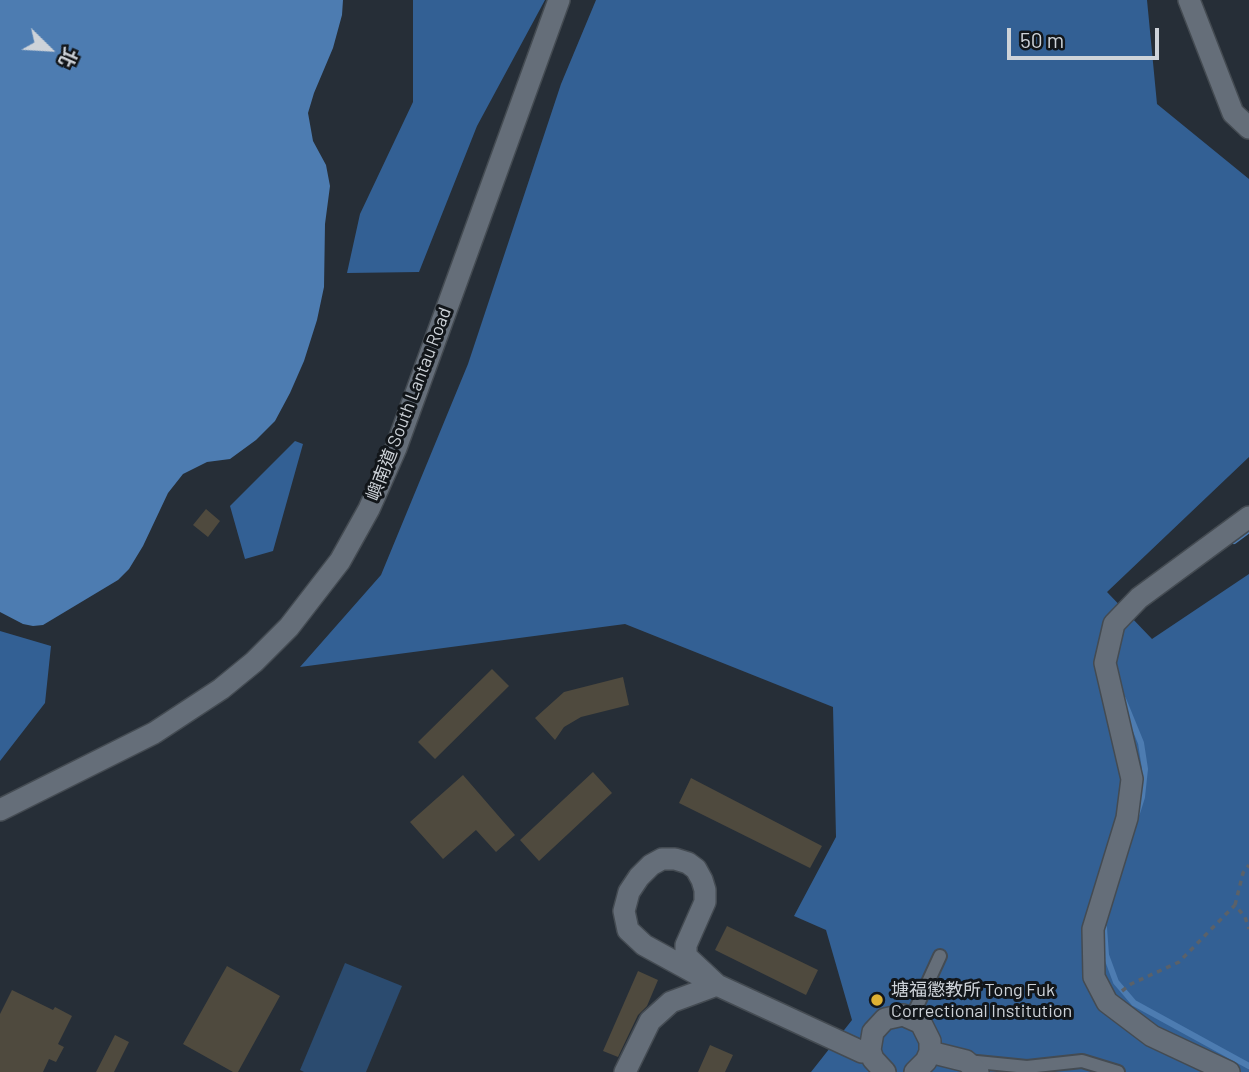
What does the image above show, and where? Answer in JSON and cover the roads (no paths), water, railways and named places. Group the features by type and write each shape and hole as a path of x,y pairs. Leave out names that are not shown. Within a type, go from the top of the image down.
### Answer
{"street":[{"name":"嶼南道 South Lantau Road","path":"0,810 119,752 201,704 238,676 270,646 325,582 353,539 391,458 559,0"},
{"path":"1189,0 1233,113 1249,128"},
{"path":"1229,1072 1152,1036 1107,1002 1094,977 1093,929 1127,818 1132,779 1105,663 1114,624 1139,598 1249,517"},
{"path":"717,985 686,956 686,945 705,902 702,880 696,869 688,863 662,859 639,877 629,892 624,911 628,930 644,945 667,960 717,985 862,1052 870,1050"},
{"path":"625,1072 650,1021 671,1002 717,985"},
{"path":"885,1072 873,1059 870,1050 873,1032 886,1019 894,1016 912,1017 927,1031 930,1052 926,1061 915,1072"},
{"path":"930,1052 972,1067"}],"lane":[{"path":"912,1017 940,956"},
{"path":"972,1067 1027,1067 1082,1061 1118,1072"}],"waterway":[{"path":"1234,541 1249,530"},
{"path":"1123,699 1141,743 1145,769 1137,813"},
{"path":"1104,928 1106,955 1116,982 1134,1003 1249,1066"}],"place":[{"name":"塘福懲教所 Tong Fuk Correctional Institution","path":"877,1000"}]}
